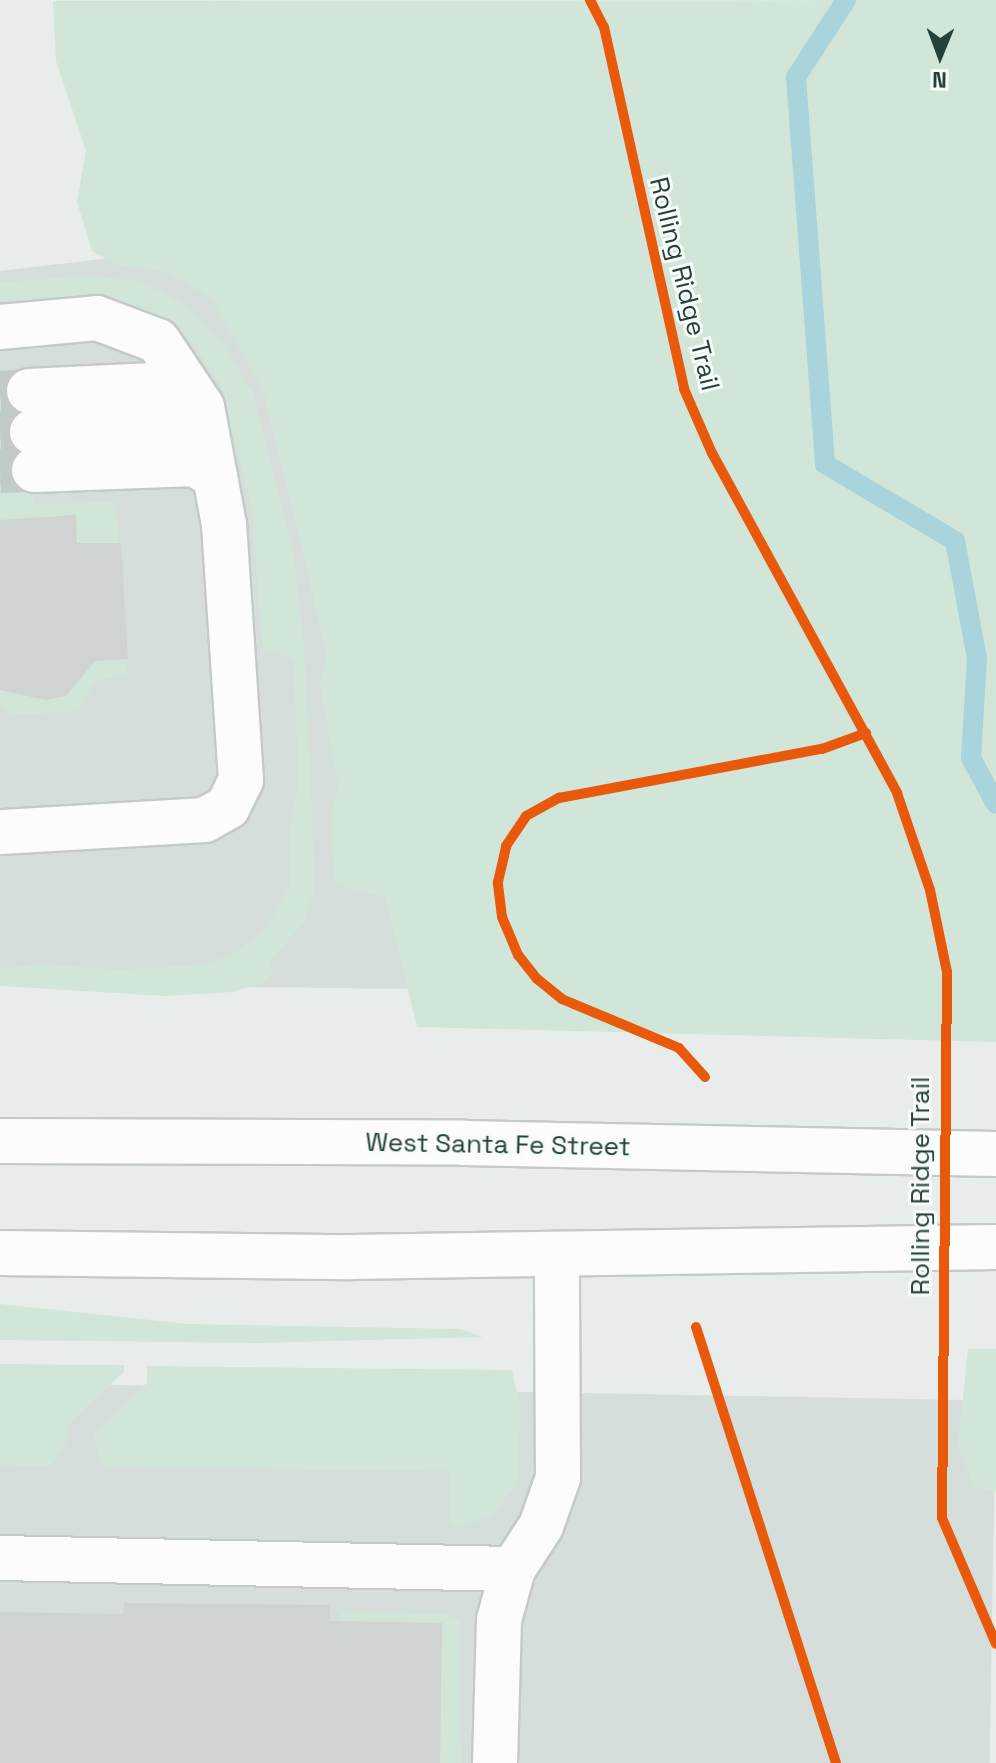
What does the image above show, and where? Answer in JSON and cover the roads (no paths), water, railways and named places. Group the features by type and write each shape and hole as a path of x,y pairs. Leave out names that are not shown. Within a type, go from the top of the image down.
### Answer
{"street":[{"path":"0,327 97,318 158,341 202,407 224,524 241,780 228,807 205,820 0,832"},
{"path":"191,393 153,385 32,431 195,464 212,461"},
{"name":"West Santa Fe Street","path":"0,1141 464,1143 996,1154"},
{"path":"0,1253 557,1254 996,1247"},
{"path":"495,1763 499,1620 513,1569 541,1526 558,1478 557,1254"},
{"path":"0,1558 513,1569"}],"waterway":[{"path":"846,0 796,77 825,464 955,541 977,658 971,758 996,804"}],"tunnel":[{"path":"0,393 29,391"},
{"path":"0,434 32,432"},
{"path":"0,471 34,470"}]}
